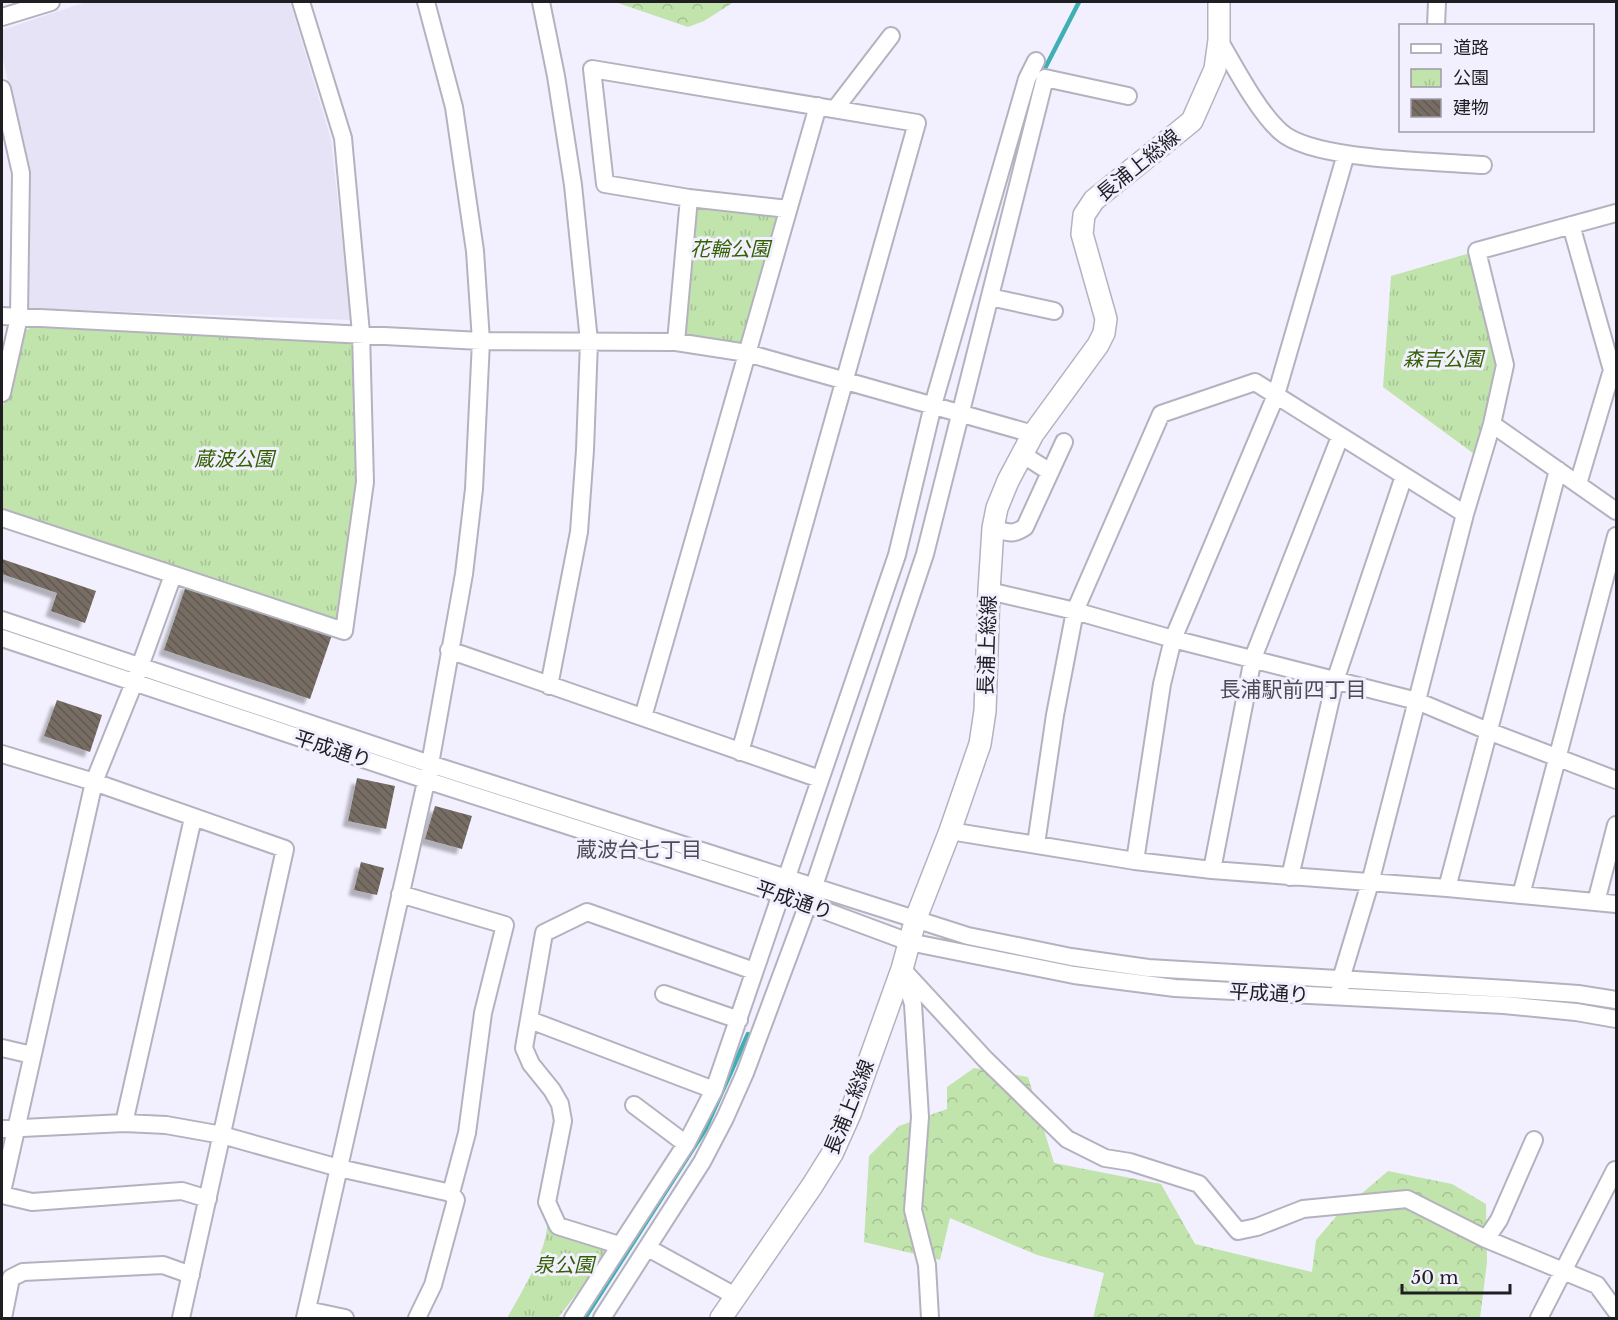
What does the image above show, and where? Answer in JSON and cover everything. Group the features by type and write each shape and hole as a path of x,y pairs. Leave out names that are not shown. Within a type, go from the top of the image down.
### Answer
{"main road":[{"name":"長浦上総線","path":"721,1318 813,1186 832,1154 850,1114 902,969 916,918 950,831 980,744 986,677 993,528 997,508 1008,481 1033,434 1098,345 1104,333 1106,319 1082,234 1084,215 1094,200 1191,121 1215,69 1219,40 1216,2"}],"street":[{"path":"2,17 51,2"},
{"path":"2,518 344,631 365,482 361,333 343,138 301,2"},
{"path":"345,1318 306,1314 428,772 464,574 474,489 481,341 476,251 454,107 426,2"},
{"path":"540,2 556,76 573,185 589,341 579,532 549,686"},
{"path":"1436,24 1437,2"},
{"path":"835,109 891,36"},
{"path":"1219,40 1270,122 1282,133 1303,145 1346,154 1483,165"},
{"path":"573,1318 686,1144 714,1090 897,555 933,405 1027,79 1036,61"},
{"path":"740,752 917,123 592,69 605,184 689,198 788,209"},
{"path":"602,1318 702,1162 725,1118 745,1073 808,904 925,554 1045,78 1128,96"},
{"path":"2,89 21,173 19,317 2,393"},
{"path":"643,717 818,106"},
{"path":"1135,861 1162,684 1173,639 1275,395 1346,154"},
{"path":"676,342 689,198"},
{"path":"1340,997 1341,979 1370,883 1465,514 1492,424 1505,365 1477,251 1617,213"},
{"path":"1572,225 1614,369 1578,484"},
{"path":"990,297 1054,311"},
{"path":"2,316 481,341 676,342 747,353 1033,434"},
{"path":"1036,844 1055,715 1075,611 1161,414 1255,382 1465,514"},
{"path":"1492,424 1617,511"},
{"path":"1212,870 1253,658 1340,437"},
{"path":"993,528 1011,533 1025,527 1064,442"},
{"path":"1022,454 1050,472"},
{"path":"1447,888 1558,470"},
{"path":"1290,877 1335,681 1404,476"},
{"path":"1521,895 1617,536"},
{"path":"173,575 137,675 94,782 32,1055 8,1129 2,1193 32,1202 182,1191 208,1199"},
{"path":"989,591 1075,611 1173,639 1417,701 1488,731 1617,780"},
{"name":"平成通り","path":"2,620 137,675"},
{"name":"平成通り","path":"2,638 137,675 782,886 813,887 968,936 1071,957 1194,972 1543,992 1617,1000"},
{"path":"449,650 820,779"},
{"path":"2,754 94,782 285,849 181,1318"},
{"path":"124,1123 193,818"},
{"path":"1596,902 1617,825"},
{"path":"950,831 1135,861 1212,870 1617,904"},
{"name":"平成通り","path":"782,886 808,904 909,942 1074,975 1175,988 1504,1005 1576,1012 1617,1019"},
{"path":"400,894 505,925 483,1013 467,1133 452,1193 456,1200 433,1285 417,1318"},
{"path":"619,1245 558,1226 546,1202 563,1121 560,1104 526,1056 524,1048 544,933 587,912 754,971"},
{"path":"902,969 985,1059 1067,1139 1105,1158 1130,1162 1199,1184 1238,1231 1257,1227 1304,1209 1407,1199 1486,1239 1598,1285 1617,1311"},
{"path":"902,969 913,1004 920,1117 913,1210 927,1265 930,1318"},
{"path":"664,994 739,1020"},
{"path":"530,1020 714,1090"},
{"path":"2,1048 32,1055"},
{"path":"634,1105 686,1144"},
{"path":"8,1129 124,1123 166,1125 222,1135 339,1168 452,1193"},
{"path":"1486,1239 1499,1220 1534,1140"},
{"path":"1539,1318 1615,1170"},
{"path":"633,1223 651,1243 737,1297"},
{"path":"3,1318 11,1278 23,1272 162,1264 191,1275"}],"shaded area":[{"path":"86,2 290,2 331,139 351,320 26,308 28,170 2,55 2,30"}],"green space":[{"path":"615,2 734,2 704,21 688,27"},
{"name":"花輪公園","path":"689,198 788,209 747,353 676,342"},
{"name":"森吉公園","path":"1477,251 1505,365 1481,459 1383,387 1391,276"},
{"name":"蔵波公園","path":"37,325 361,333 365,482 344,631 2,518 2,410 21,332"},
{"path":"974,1068 1028,1077 1054,1163 1161,1184 1195,1244 1312,1272 1316,1240 1340,1212 1388,1171 1452,1184 1486,1204 1487,1262 1480,1318 1093,1318 1104,1273 1037,1255 950,1218 940,1260 864,1242 869,1156 899,1126 947,1109 947,1087"},
{"name":"泉公園","path":"547,1224 557,1232 605,1245 608,1252 558,1318 507,1318 538,1259"}],"building":[{"path":"2,559 96,591 85,623 51,611 57,593 2,574"},
{"path":"187,583 333,632 310,699 164,650"},
{"path":"57,700 102,715 90,752 44,736"},
{"path":"357,778 395,786 386,829 348,821"},
{"path":"435,806 472,816 462,849 425,839"},
{"path":"361,862 384,868 377,895 354,890"}],"waterway":[{"path":"1041,76 1079,2"},
{"path":"585,1318 705,1130 748,1034"}],"district":[{"name":"長浦駅前四丁目","path":"1293,690"},
{"name":"蔵波台七丁目","path":"639,850"}]}
